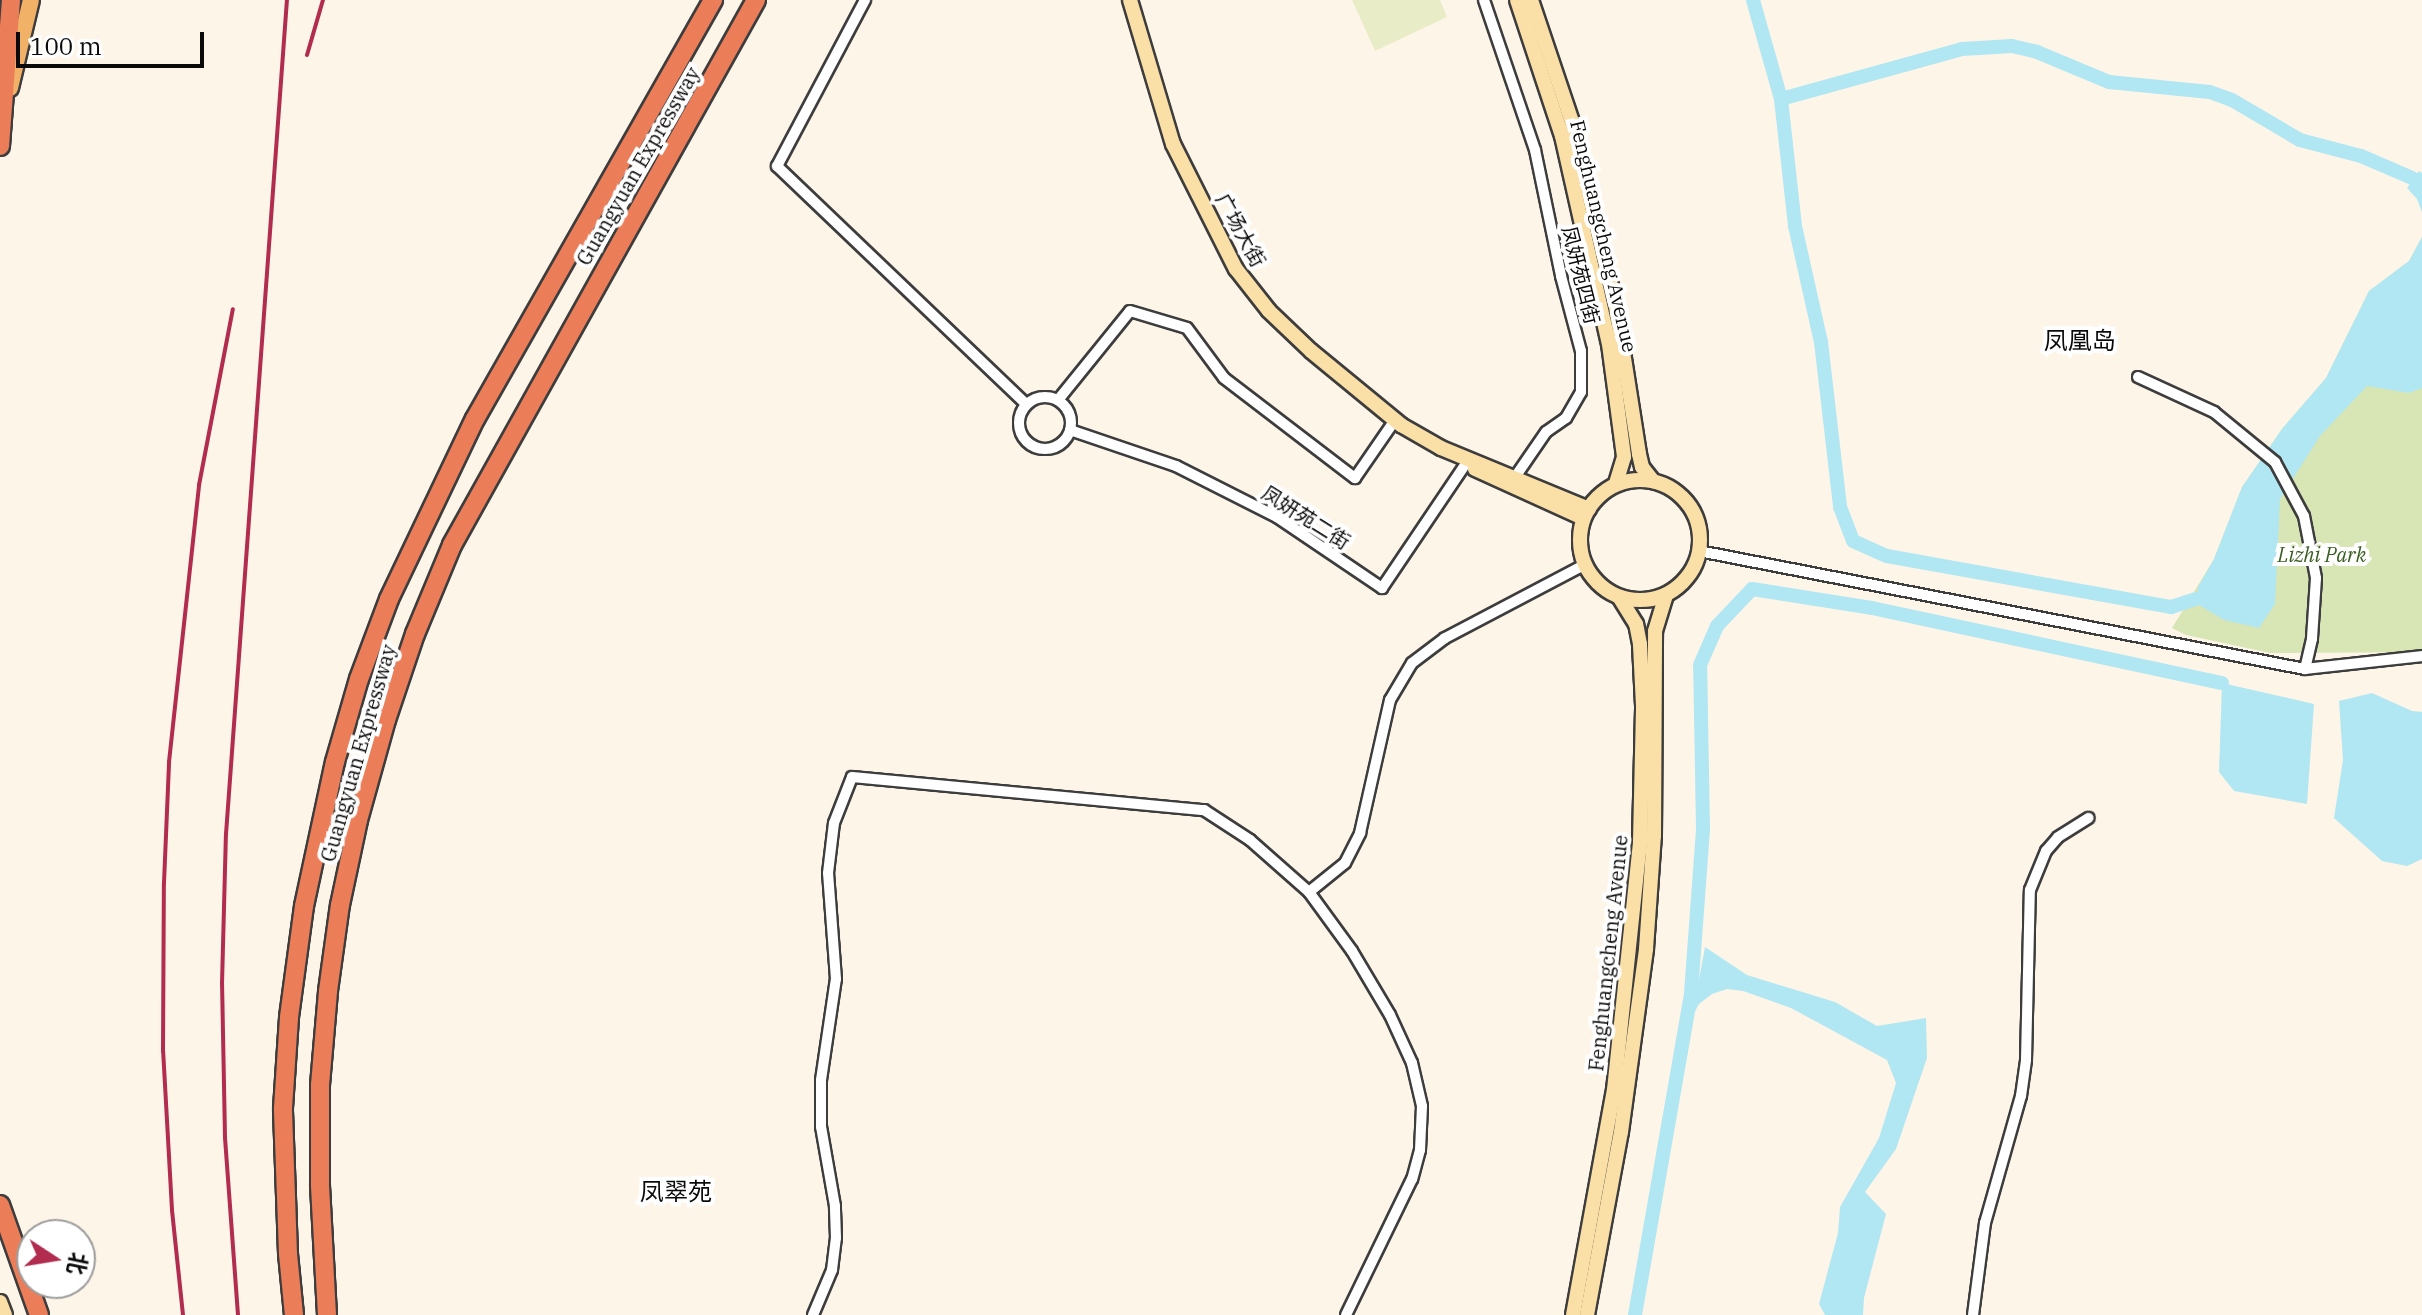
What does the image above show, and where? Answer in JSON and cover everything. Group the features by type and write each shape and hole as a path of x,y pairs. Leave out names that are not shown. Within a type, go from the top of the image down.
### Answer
{"highway":[{"path":"0,146 11,0"},
{"name":"Guangyuan Expressway","path":"294,1315 288,1254 283,1108 289,1017 304,906 335,762 359,679 389,599 475,419 713,0"},
{"name":"Guangyuan Expressway","path":"327,1315 320,1184 320,1085 328,991 358,820 386,720 415,634 452,545 586,298 744,28 756,0"},
{"path":"744,28 763,0"},
{"path":"0,1205 39,1315"}],"main road":[{"path":"4,117 31,0"},
{"name":"广场大街","path":"1130,0 1173,144 1236,269 1290,331 1395,420 1441,448 1586,513"},
{"name":"Fenghuangcheng Avenue","path":"1517,0 1562,136 1609,344 1624,457 1616,484"},
{"name":"Fenghuangcheng Avenue","path":"1531,0 1555,63 1580,151 1616,307 1639,454 1653,481"},
{"name":"广场大街","path":"1441,448 1450,458 1465,465 1513,480"},
{"path":"1653,481 1681,496 1694,515 1699,551 1684,581 1666,595 1643,601 1619,597 1599,585 1584,565 1579,542 1586,513 1597,498 1616,484 1653,481"},
{"name":"Fenghuangcheng Avenue","path":"1587,1315 1621,1132 1646,949 1656,771 1655,631 1666,595"},
{"name":"Fenghuangcheng Avenue","path":"1573,1315 1614,1090 1640,841 1643,734 1640,644 1636,624 1619,597"},
{"path":"0,1302 5,1315"}],"street":[{"path":"865,0 777,166 1026,404"},
{"name":"凤妍苑四街","path":"1484,0 1535,150 1561,276 1581,351 1581,392 1566,418 1546,432 1513,480"},
{"path":"1058,400 1130,311 1187,328 1224,378 1355,478 1395,420"},
{"path":"2138,377 2214,412 2275,462 2304,516 2316,578 2312,639 2305,669"},
{"path":"1042,396 1058,400 1069,413 1070,430 1053,448 1028,443 1019,428 1026,404 1042,396"},
{"name":"凤妍苑二街","path":"1070,430 1176,466 1277,517 1382,588 1465,465"},
{"path":"1699,551 2305,669 2422,656"},
{"path":"1309,892 1345,863 1360,833 1390,700 1412,663 1445,638 1584,565"},
{"path":"813,1315 832,1270 836,1238 835,1206 821,1127 821,1080 836,979 828,873 834,823 852,777 1204,810 1250,840 1309,892 1352,951 1390,1015 1412,1063 1422,1106 1420,1150 1412,1179 1346,1315"},
{"path":"1973,1315 1985,1223 2021,1096 2026,1060 2030,890 2046,851 2058,837 2088,818"}],"green space":[{"path":"1352,0 1440,0 1447,17 1375,51"},
{"name":"Lizhi Park","path":"2422,237 2422,652 2270,653 2186,635 2172,628 2214,559 2242,487 2282,429 2326,378 2369,291 2409,261"}],"water":[{"path":"2419,171 2422,173 2422,212 2417,199 2407,188"},
{"path":"2422,237 2422,388 2409,393 2367,386 2320,436 2280,499 2275,604 2259,628 2224,620 2199,605 2198,587 2214,559 2242,487 2282,429 2326,378 2369,291 2409,261"},
{"path":"2222,683 2314,704 2307,804 2234,791 2219,772"},
{"path":"2372,693 2412,711 2422,712 2422,859 2407,866 2382,861 2334,818 2343,760 2339,701"},
{"path":"1705,947 1747,975 1835,1002 1877,1026 1926,1018 1927,1058 1896,1149 1865,1192 1886,1214 1864,1298 1863,1315 1825,1315 1819,1304 1838,1233 1840,1207 1879,1138 1896,1083 1887,1060 1791,1008 1743,991 1727,989 1712,994 1699,1004 1692,1017"}],"waterway":[{"path":"1753,0 1781,99 1795,226 1821,342 1840,507 1853,541 1887,556 2171,607 2198,598"},
{"path":"1781,99 1962,49 2012,46 2037,52 2109,82 2210,92 2232,100 2300,140 2361,156 2412,178"},
{"path":"1635,1315 1691,993 1703,829 1700,665 1717,626 1752,589 1872,608 2222,683"}],"railway":[{"path":"238,1315 225,1137 222,984 226,834 287,0"},
{"path":"307,55 323,0"},
{"path":"183,1315 172,1210 163,1051 164,883 169,762 199,485 233,309"}],"district":[{"name":"凤凰岛","path":"2080,341"},
{"name":"凤翠苑","path":"676,1192"}]}
